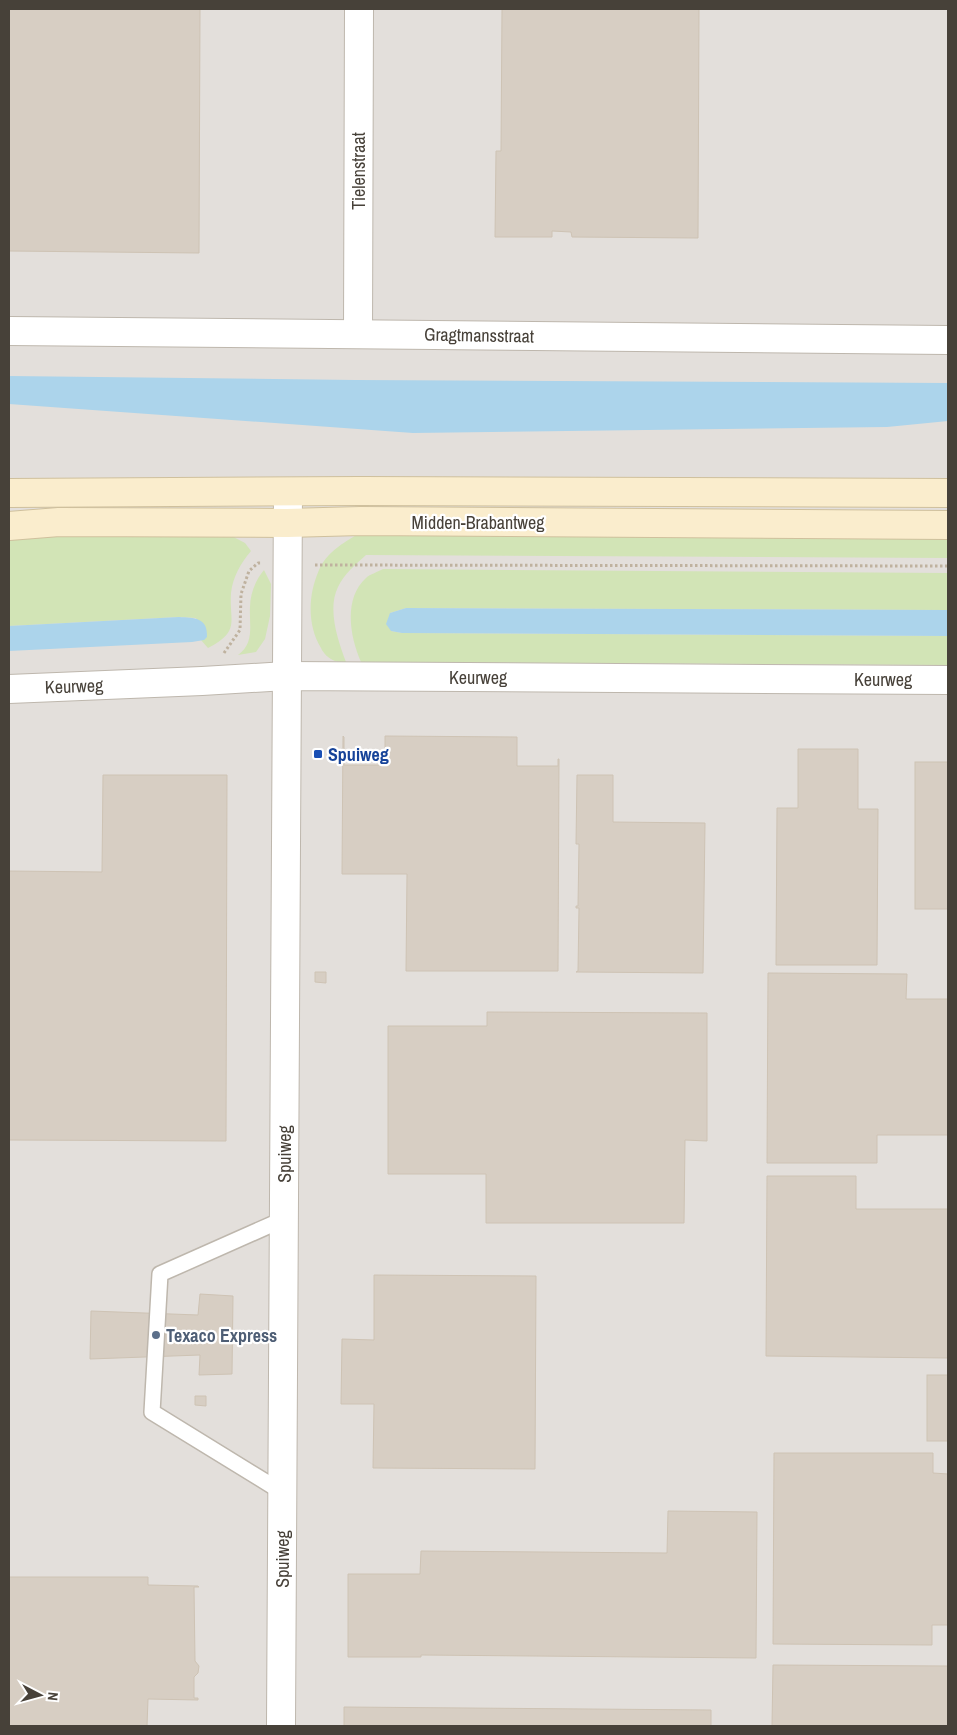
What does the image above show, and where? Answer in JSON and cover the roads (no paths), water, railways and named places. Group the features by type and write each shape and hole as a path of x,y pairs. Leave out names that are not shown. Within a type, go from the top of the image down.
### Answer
{"street":[{"name":"Tielenstraat","path":"358,334 359,9"},
{"name":"Gragtmansstraat","path":"9,331 948,340"},
{"name":"Midden-Brabantweg","path":"9,493 391,491 948,493"},
{"name":"Spuiweg","path":"281,1726 288,492"},
{"name":"Midden-Brabantweg","path":"9,526 59,522 288,523 361,521 948,525"},
{"name":"Keurweg","path":"9,689 202,682 286,676 948,680"}],"lane":[{"path":"282,1492 152,1412 160,1274 284,1219"}],"water":[{"path":"9,376 948,383 948,421 887,427 413,433 9,404"},
{"path":"406,608 948,610 948,636 402,633 391,631 386,624 390,613"},
{"path":"179,617 195,618 203,622 207,630 207,637 204,640 192,642 9,651 9,626"}],"place":[{"name":"Spuiweg","path":"318,754"},
{"name":"Texaco Express","path":"156,1335"}]}
